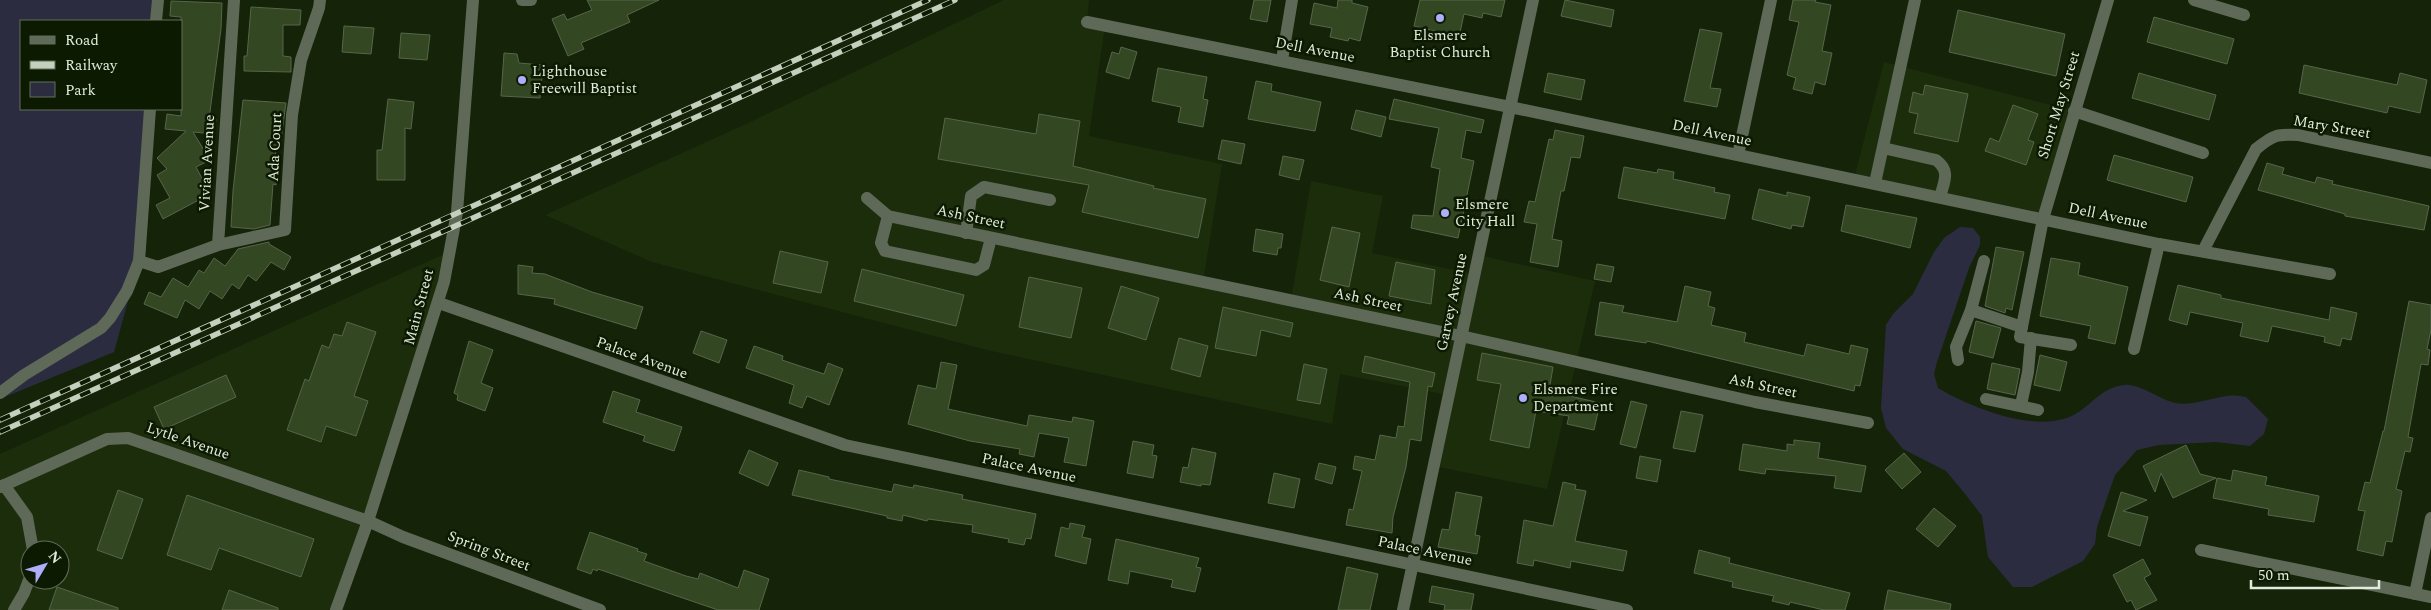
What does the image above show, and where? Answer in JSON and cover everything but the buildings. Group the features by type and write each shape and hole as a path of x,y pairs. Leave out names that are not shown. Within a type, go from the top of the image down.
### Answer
{"street":[{"path":"156,20 158,0"},
{"name":"Vivian Avenue","path":"218,245 234,0"},
{"name":"Ada Court","path":"218,245 285,230 292,115 301,60 320,0"},
{"name":"Main Street","path":"336,610 368,521 439,303 457,212 473,0"},
{"path":"522,0 531,0"},
{"path":"1282,60 1292,0"},
{"name":"Garvey Avenue","path":"1403,610 1533,0"},
{"path":"1738,155 1771,0"},
{"path":"1875,183 1915,0"},
{"name":"Short May Street","path":"2022,327 2043,219 2108,0"},
{"path":"2194,0 2244,14"},
{"name":"Dell Avenue","path":"1087,22 1510,107 2159,244 2330,274"},
{"path":"0,392 100,328 110,318 127,290 139,261 150,110"},
{"path":"2074,110 2203,152"},
{"name":"Mary Street","path":"2203,251 2256,149 2268,138 2277,134 2298,135 2431,163"},
{"path":"1883,148 1936,160 1942,165 1947,176 1940,197"},
{"path":"966,233 971,196 984,187 1050,200"},
{"name":"Ash Street","path":"866,198 888,216 1461,336 1755,402 1868,424"},
{"path":"888,216 881,243 885,251 976,270 984,266 991,238"},
{"path":"2134,349 2159,244"},
{"path":"139,261 158,267 218,245"},
{"path":"1958,360 1956,348 1971,310 1984,261"},
{"name":"Palace Avenue","path":"439,303 845,445 1627,610"},
{"path":"1971,310 2022,327 2020,337 2070,345"},
{"path":"2021,405 2028,372 2031,338"},
{"path":"1986,399 2038,410"},
{"name":"Lytle Avenue","path":"2,486 107,439 128,438 368,521"},
{"path":"2,486 27,517 31,540"},
{"path":"2415,594 2431,518"},
{"name":"Spring Street","path":"368,521 403,537 600,610"},
{"path":"2201,550 2431,597"},
{"path":"14,610 25,590"}],"shaded area":[{"path":"1004,0 1089,0 1087,22 1105,26 1089,136 1222,164 1203,282 1291,301 1311,181 1383,196 1372,253 1474,274 1478,255 1595,281 1547,489 1434,466 1448,395 1340,374 1332,424 991,351 652,262 545,215 746,124"},
{"path":"1884,62 2074,111 2043,219 1854,179"},
{"path":"449,252 336,610 0,610 0,454"}],"green space":[{"path":"0,0 158,0 156,20 20,20 20,110 150,110 139,261 114,352 0,399"},
{"path":"1960,227 1973,228 1980,237 1980,245 1969,268 1937,362 1934,374 1938,388 1987,411 2006,417 2045,422 2062,419 2077,413 2104,392 2117,386 2130,385 2181,404 2221,397 2241,396 2246,397 2268,419 2264,434 2250,446 2216,442 2159,445 2137,450 2115,475 2097,527 2095,544 2083,561 2032,587 2013,587 1988,557 1982,516 1946,471 1903,449 1886,428 1881,408 1886,325 1893,314 1913,294 1934,252 1944,238"}],"railway":[{"path":"0,420 928,0"},
{"path":"0,432 955,0"}],"place":[{"name":"Elsmere Baptist Church","path":"1440,18"},
{"name":"Lighthouse Freewill Baptist","path":"522,80"},
{"name":"Elsmere City Hall","path":"1445,213"},
{"name":"Elsmere Fire Department","path":"1523,398"}]}
